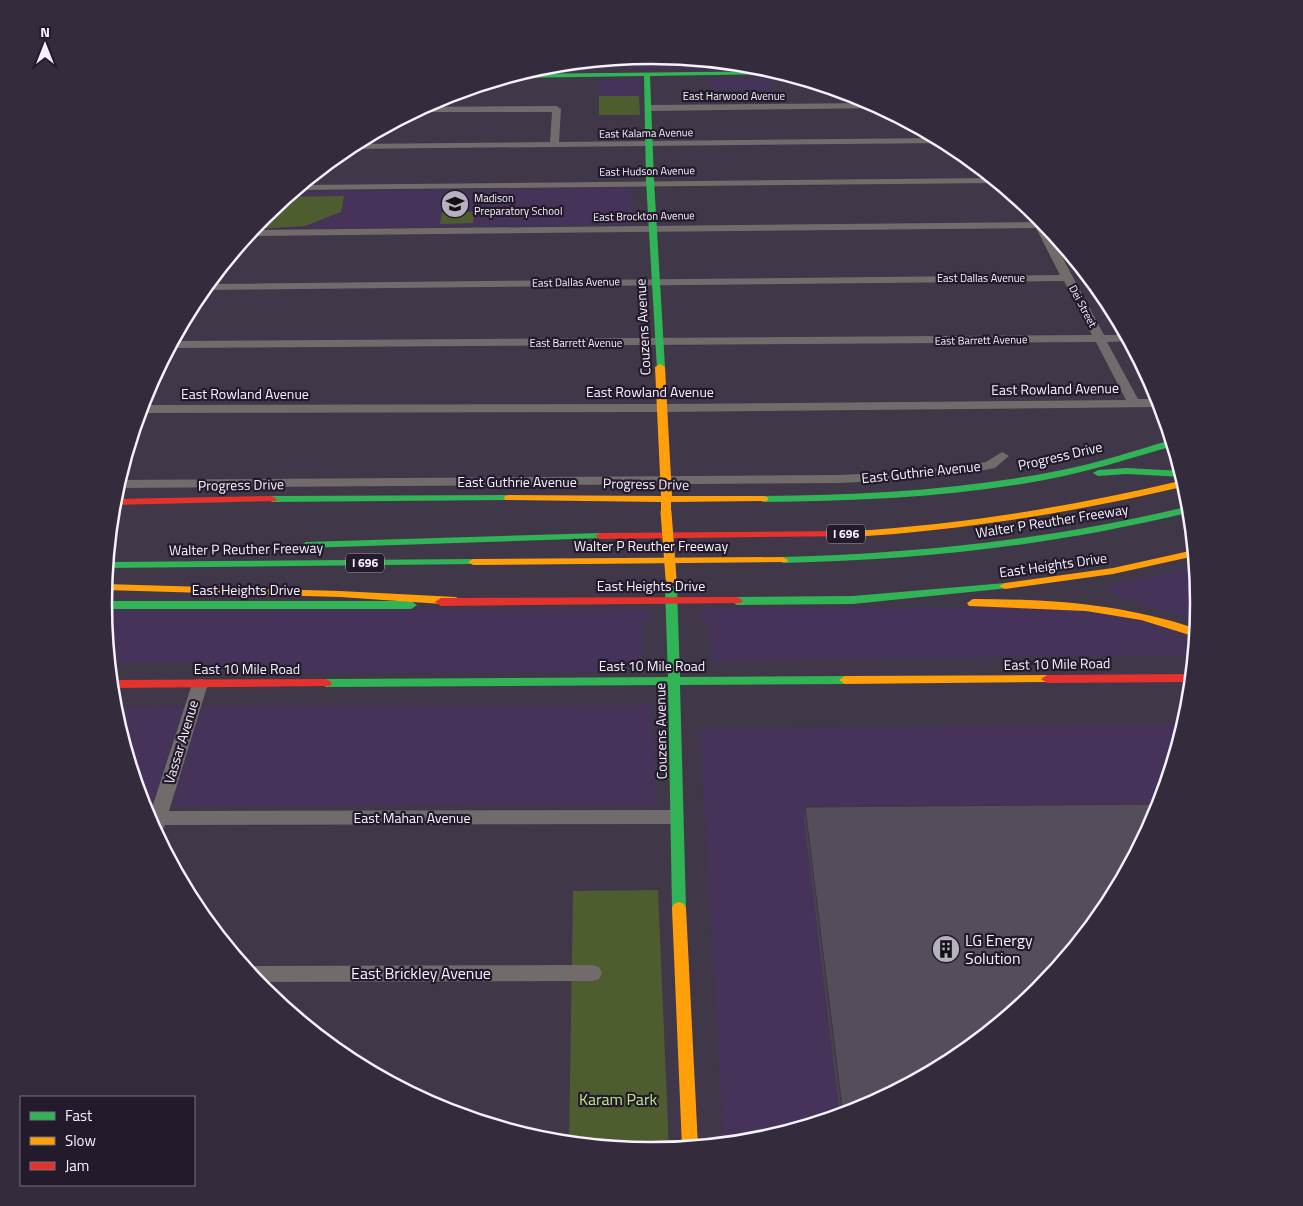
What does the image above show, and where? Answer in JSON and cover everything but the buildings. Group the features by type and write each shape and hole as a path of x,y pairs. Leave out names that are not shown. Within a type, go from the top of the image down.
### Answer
{"main road":[{"path":"555,72 752,73"},
{"name":"Couzens Avenue","path":"647,74 650,108 650,184 668,498 666,512 676,681 677,773 675,817 690,1141"},
{"name":"Progress Drive","path":"122,502 403,497 784,499 904,495 978,487 1050,476 1166,445"},
{"path":"1050,476 1115,472 1174,473"},
{"name":"Walter P Reuther Freeway","path":"296,546 502,538 862,534 925,530 1056,513 1177,485"},
{"name":"Walter P Reuther Freeway","path":"113,566 848,559 934,554 1044,540 1115,527 1182,511"},
{"name":"East Heights Drive","path":"112,605 398,606 456,601 853,600 943,593 1059,580 1113,571 1188,554"},
{"path":"112,587 456,601"},
{"path":"853,600 1084,604 1157,619 1190,631"},
{"name":"East 10 Mile Road","path":"119,684 1185,678"}],"street":[{"name":"East Harwood Avenue","path":"650,108 861,106"},
{"path":"434,110 557,109 554,145"},
{"name":"East Kalama Avenue","path":"365,147 931,142"},
{"name":"East Hudson Avenue","path":"308,188 987,181"},
{"name":"East Brockton Avenue","path":"259,234 1036,225"},
{"name":"Dei Street","path":"1045,234 1134,403"},
{"name":"East Dallas Avenue","path":"215,287 1067,278"},
{"name":"East Barrett Avenue","path":"178,345 1122,338"},
{"name":"East Rowland Avenue","path":"149,409 663,408 1152,403"},
{"name":"East Guthrie Avenue","path":"126,484 667,482 838,479 904,476 983,467 990,465 1002,456"},
{"name":"Vassar Avenue","path":"156,815 200,684"},
{"name":"East Mahan Avenue","path":"159,822 675,817"},
{"name":"East Brickley Avenue","path":"260,974 592,973"}],"shaded area":[{"path":"636,64 652,64 724,68 636,69"},
{"path":"709,78 769,78 772,90 711,90"},
{"path":"640,79 639,96 599,96 599,80"},
{"name":"Madison Preparatory School","path":"632,188 633,224 263,229 303,192"},
{"path":"1190,566 1191,619 1114,596 1109,586"},
{"path":"710,608 1056,608 1130,617 1190,636 1190,638 1188,655 712,660 709,623 700,621 699,612"},
{"path":"630,609 649,611 649,621 641,621 643,672 207,674 211,662 116,662 112,610"},
{"path":"652,705 656,804 152,807 131,743 123,707"},
{"path":"1176,724 1162,776 1150,809 1119,873 1100,903 1057,959 1007,1008 980,1031 951,1051 890,1087 825,1114 757,1132 724,1138 700,729"}],"green space":[{"path":"599,96 639,96 640,115 599,115"},
{"path":"344,196 341,212 305,226 264,228 297,197"},
{"path":"442,212 475,212 473,223 440,224"},
{"name":"Karam Park","path":"658,890 669,1142 616,1141 569,1136 573,891"}],"traffic: fast":[{"path":"539,76 753,73"},
{"path":"647,74 650,180 660,367"},
{"path":"763,499 871,496 977,487 1064,473 1166,445"},
{"path":"1098,473 1127,471 1174,474"},
{"path":"272,499 509,498"},
{"path":"783,560 886,556 988,547 1090,531 1182,511"},
{"path":"306,545 600,536"},
{"path":"113,565 473,562"},
{"path":"737,601 853,600 1005,586"},
{"path":"671,588 679,908"},
{"path":"112,605 411,605"},
{"path":"326,683 845,680"}],"traffic: slow":[{"path":"660,367 667,482 666,511"},
{"path":"853,534 937,528 1020,517 1103,502 1177,485"},
{"path":"509,498 763,499"},
{"path":"666,512 671,578"},
{"path":"1005,586 1113,571 1188,554"},
{"path":"473,562 783,560"},
{"path":"112,587 340,594 456,601"},
{"path":"973,603 1031,603 1086,607 1141,616 1190,631"},
{"path":"845,680 1047,679"},
{"path":"679,908 690,1141"}],"traffic: jam":[{"path":"122,502 272,499"},
{"path":"600,536 853,534"},
{"path":"441,602 737,601"},
{"path":"1047,679 1185,678"},
{"path":"119,684 326,683"}],"place":[{"name":"Madison Preparatory School","path":"455,204"},
{"name":"LG Energy Solution","path":"946,949"}]}
